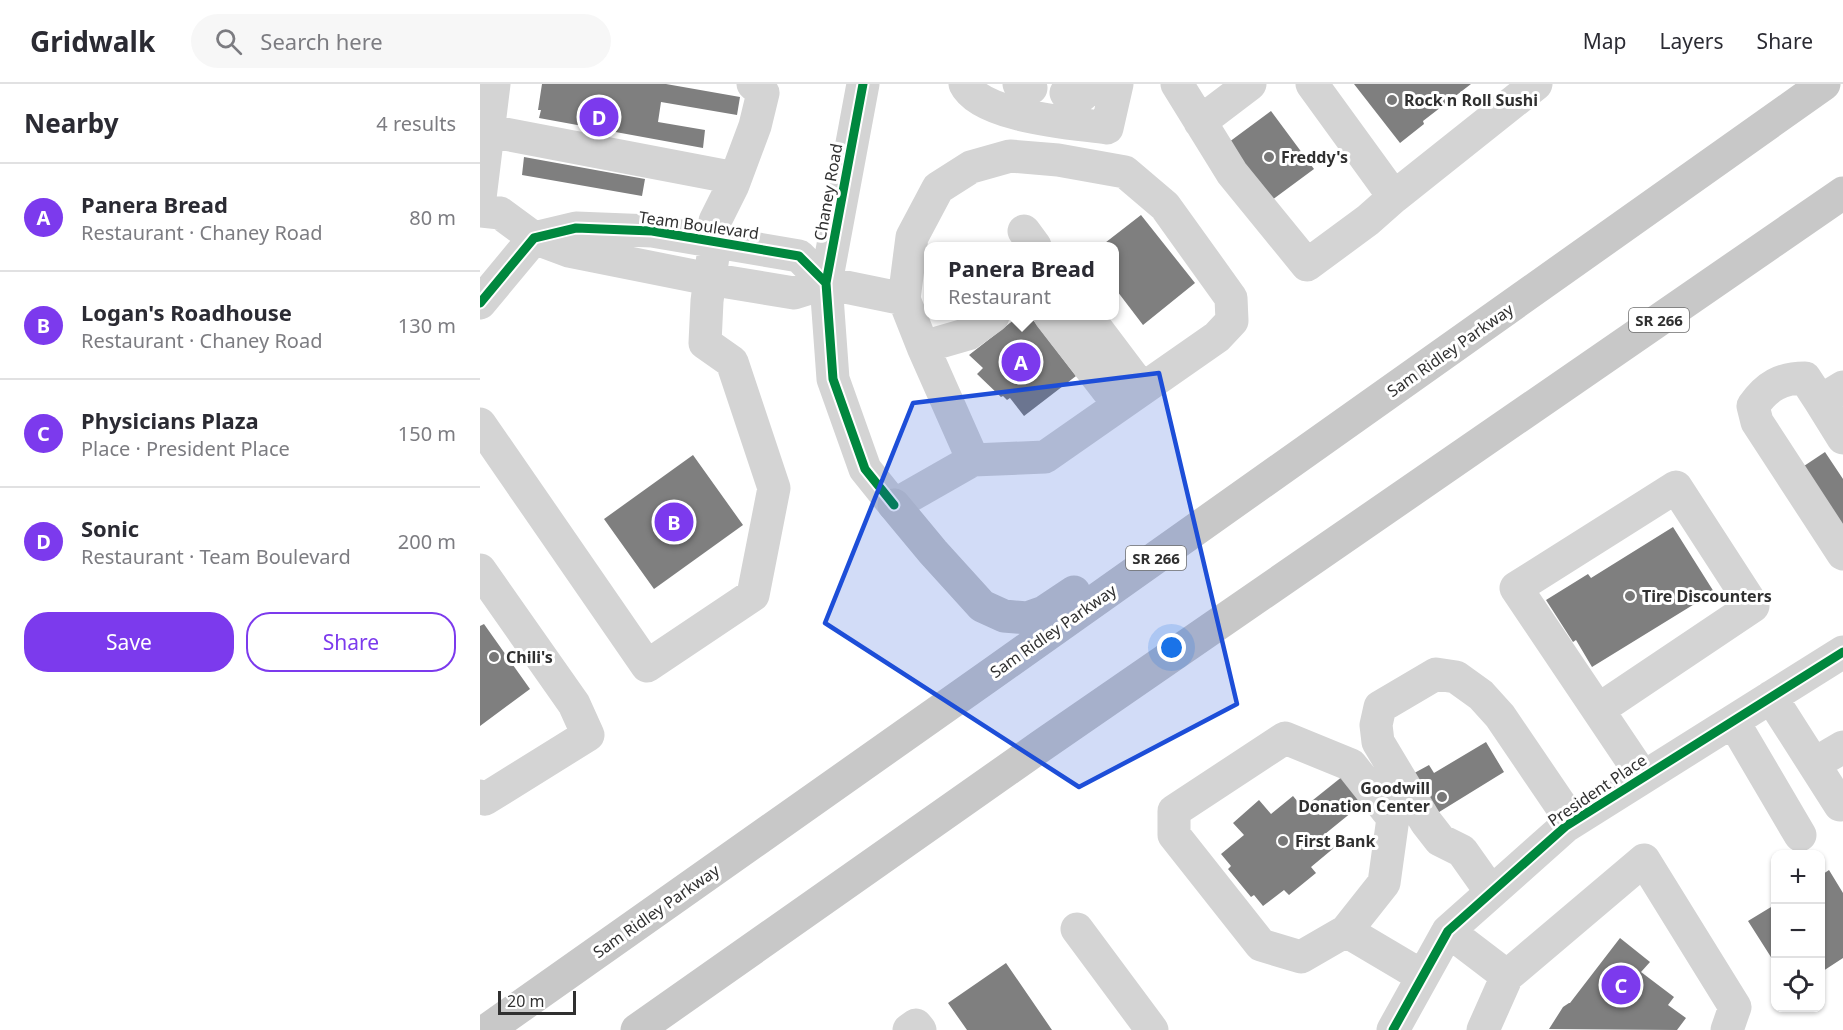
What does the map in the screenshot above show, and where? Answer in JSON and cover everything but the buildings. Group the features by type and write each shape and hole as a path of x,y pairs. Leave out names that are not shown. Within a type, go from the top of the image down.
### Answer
{"main road":[{"name":"Sam Ridley Parkway","path":"487,1030 1824,84"},
{"name":"SR 266","path":"637,1030 1041,746 1843,193"},
{"path":"894,505 982,606 1004,616 1027,618 1044,612 1241,476 1375,403"}],"street":[{"path":"487,207 489,131 494,84"},
{"path":"480,424 647,666 753,595 774,488 732,362 705,343 715,221 735,178 754,126 763,93 753,84"},
{"name":"Chaney Road","path":"862,84 826,283 833,379 865,469 894,505"},
{"path":"965,84 969,91 994,107 1020,115 1107,128 1116,86 1094,84 1082,95 1066,93"},
{"path":"1250,84 1193,98 1232,172 1307,265 1368,220 1536,84"},
{"path":"1312,84 1394,197"},
{"path":"489,131 735,178"},
{"path":"894,505 973,460 1045,457 1216,337 1232,321 1231,298 1165,206 1125,172 1058,160 1010,156 971,167 938,188 912,237 904,299 973,460"},
{"path":"487,207 576,216 652,231"},
{"path":"487,207 534,238 569,251 709,279 794,293 826,283 904,299"},
{"name":"Team Boulevard","path":"534,238 576,228 652,231 799,256 826,283"},
{"path":"480,303 534,238"},
{"path":"923,346 968,334 986,320"},
{"path":"1055,320 1131,397"},
{"path":"1090,320 1131,397"},
{"path":"1843,438 1832,394 1805,378 1788,378 1763,392 1753,406 1757,422 1843,554"},
{"path":"1598,710 1753,606 1676,487 1516,588 1642,777"},
{"path":"480,570 574,704 588,735 485,799 480,796"},
{"name":"President Place","path":"1393,1030 1448,931 1572,822 1843,652"},
{"path":"1491,892 1462,851 1440,840 1426,822 1378,742 1376,725 1380,707 1436,674 1456,677 1480,694 1500,716 1572,822"},
{"path":"1771,697 1842,812"},
{"path":"1733,721 1800,835"},
{"path":"1285,738 1351,765 1393,818 1384,883 1346,931 1301,957 1261,945 1174,836 1174,811 1285,738"},
{"path":"1814,764 1843,747"},
{"path":"1483,1030 1507,976 1644,860 1735,1007 1727,1030"},
{"path":"1077,929 1152,1030"},
{"path":"1346,931 1422,976"},
{"path":"1448,931 1507,976"},
{"path":"909,1030 916,1025 920,1030"}],"highlighted area":[{"path":"1159,373 1237,704 1079,787 825,623 913,403"}],"cycle path":[{"path":"863,84 826,283 833,379 865,469 894,505"},
{"path":"480,303 534,238 576,228 652,231 799,256 826,283"},
{"path":"1393,1030 1448,931 1566,826 1843,652"}],"place":[{"name":"Rock n Roll Sushi","path":"1392,100"},
{"name":"Sonic","path":"599,117"},
{"name":"Freddy's","path":"1269,157"},
{"name":"Panera Bread","path":"1021,362"},
{"name":"Logan's Roadhouse","path":"674,522"},
{"name":"Tire Discounters","path":"1630,596"},
{"name":"Chili's","path":"494,657"},
{"name":"Goodwill Donation Center","path":"1442,797"},
{"name":"First Bank","path":"1283,841"},
{"name":"Physicians Plaza","path":"1621,985"}]}
